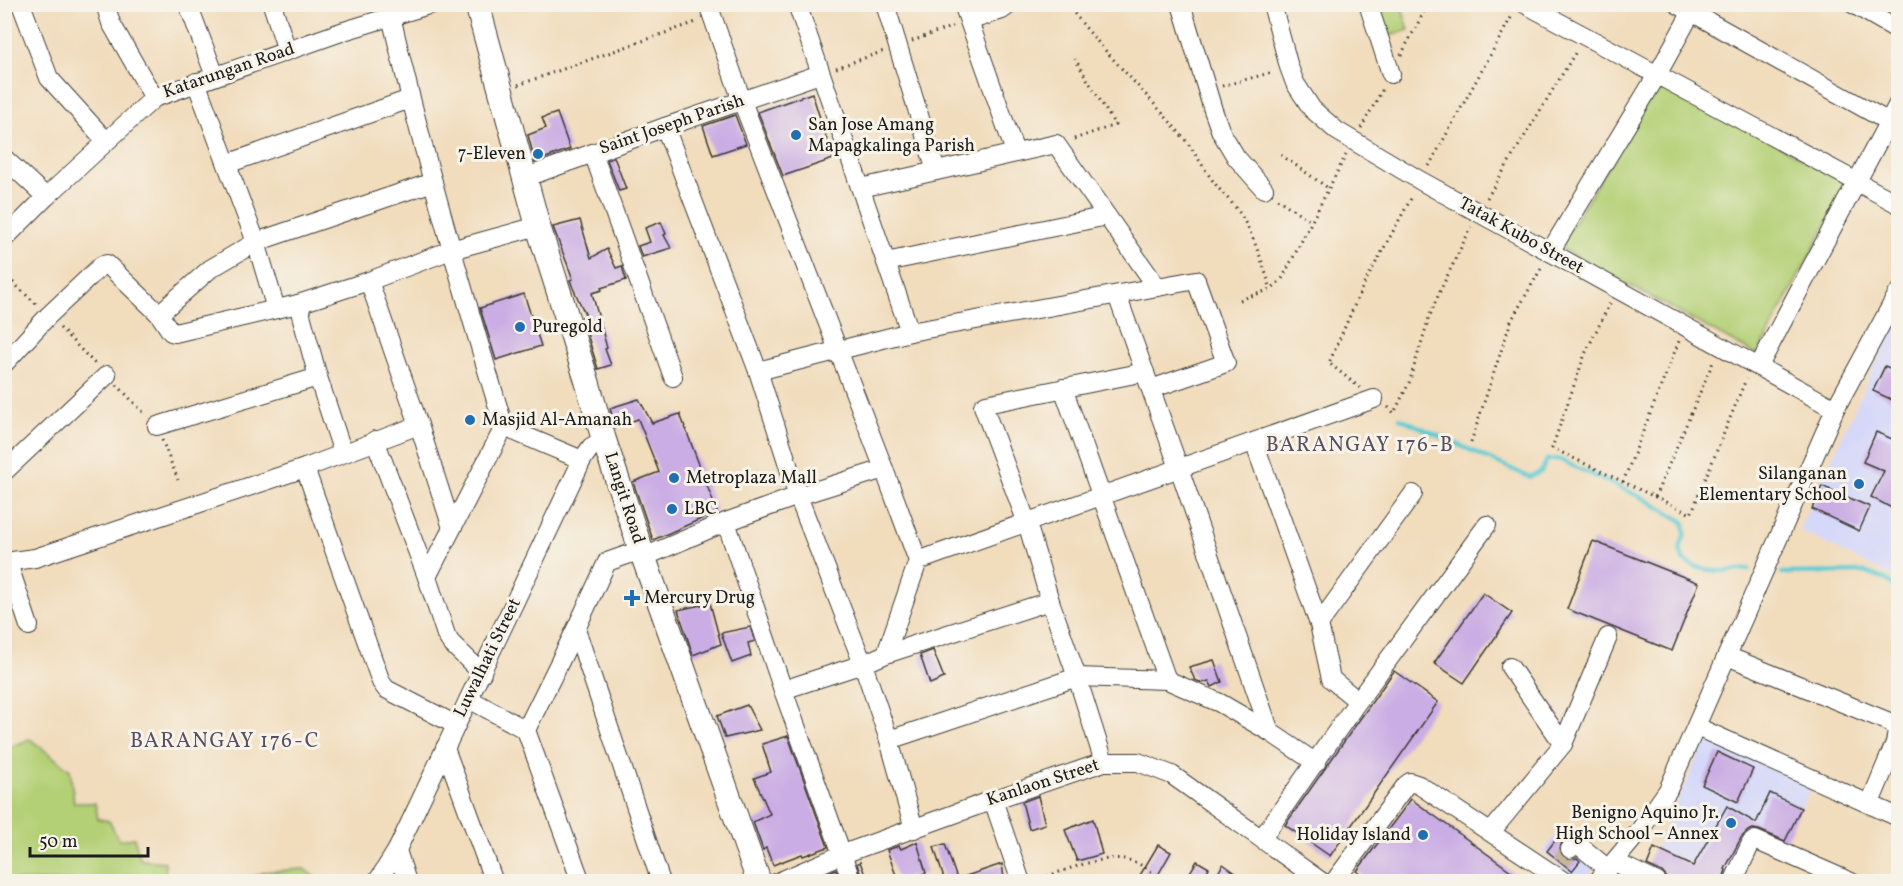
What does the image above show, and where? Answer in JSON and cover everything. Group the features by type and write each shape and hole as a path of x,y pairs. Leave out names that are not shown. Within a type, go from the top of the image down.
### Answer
{"main road":[{"name":"Langit Road","path":"477,4 524,178 604,440 642,554 759,882"}],"street":[{"path":"21,4 49,78 106,141"},
{"path":"105,4 111,23 154,98"},
{"path":"188,4 215,76"},
{"path":"272,4 287,51"},
{"name":"Katarungan Road","path":"4,239 46,197 154,98 287,51 432,4"},
{"path":"797,4 910,332"},
{"path":"885,4 936,171"},
{"path":"1010,4 1002,10 966,13 1016,152"},
{"path":"1181,4 1221,132 1236,157 1264,189"},
{"name":"Tatak Kubo Street","path":"1272,4 1289,68 1296,83 1312,109 1337,131 1421,181 1835,409"},
{"path":"1368,4 1391,74"},
{"path":"1525,4 1899,204"},
{"path":"1853,4 1899,30"},
{"path":"1550,252 1657,75 1688,7 1889,122"},
{"path":"710,10 742,101 918,561 886,654"},
{"path":"391,16 410,99 451,250 504,427 427,577"},
{"name":"Saint Joseph Parish","path":"524,178 820,74"},
{"path":"196,82 256,242 276,309"},
{"path":"227,164 410,99"},
{"path":"1756,364 1899,104"},
{"path":"665,127 758,370 798,496 864,664 914,828"},
{"path":"861,188 1056,144 1157,287"},
{"path":"593,153 673,377"},
{"path":"4,158 46,197"},
{"path":"159,314 210,269 256,242 433,182"},
{"path":"886,262 1107,216"},
{"path":"4,364 48,316 102,265 107,264 159,314 171,332 176,333 298,304 369,282 451,250 538,226"},
{"path":"758,370 910,332 1196,279 1226,363 1148,380 1063,388 983,406 1027,523 1050,602 1104,762"},
{"path":"369,282 452,528"},
{"path":"1117,295 1270,732"},
{"path":"1606,871 1668,790 1835,409 1898,297"},
{"path":"298,304 318,377 343,453"},
{"path":"4,472 106,375"},
{"path":"157,426 318,377"},
{"path":"1063,388 1167,680"},
{"path":"918,561 1374,399"},
{"path":"29,626 6,566 305,468 419,425"},
{"path":"504,427 582,460"},
{"path":"375,440 427,577 446,635 451,643 482,673"},
{"name":"Luwalhati Street","path":"377,882 397,850 582,460 591,447 604,440"},
{"path":"1254,442 1319,624 1331,679 1358,701"},
{"path":"305,468 381,682 386,689 456,725"},
{"path":"526,730 607,562 642,554 798,496 884,469"},
{"path":"1319,624 1413,494"},
{"path":"726,522 852,882"},
{"path":"1263,838 1358,701 1487,525"},
{"path":"783,690 864,664 886,654 1050,602"},
{"path":"576,629 661,882"},
{"path":"1491,832 1563,744 1608,637"},
{"path":"1727,656 1892,723 1897,730 1895,743 1870,803"},
{"path":"1510,667 1563,744"},
{"path":"889,740 1077,677 1167,680 1220,703 1316,762"},
{"path":"469,699 526,730 581,882"},
{"path":"1697,727 1899,817"},
{"path":"445,748 494,882"},
{"name":"Kanlaon Street","path":"778,882 843,854 1104,762 1138,762 1172,775 1322,882"},
{"path":"1334,882 1406,784 1410,782 1419,785 1491,832 1562,866 1574,845 1580,846 1606,871 1657,882"},
{"path":"993,800 1021,882"},
{"path":"1733,882 1751,843 1755,840 1851,882"},
{"path":"397,850 407,882"}],"path":[{"path":"1067,4 1098,43 1129,74 1180,133 1215,184 1233,203 1254,242 1271,289"},
{"path":"1329,363 1362,286 1518,4"},
{"path":"500,92 710,10"},
{"path":"1395,413 1409,383 1440,291 1478,212 1586,36"},
{"path":"1056,144 1100,131 1115,124 1075,59"},
{"path":"1207,90 1289,68"},
{"path":"1240,300 1271,289 1282,279 1354,141"},
{"path":"1281,155 1328,188"},
{"path":"1264,189 1311,221"},
{"path":"1471,442 1511,321 1550,252"},
{"path":"1617,288 1585,354 1552,448 1690,514 1756,364"},
{"path":"1623,482 1686,326"},
{"path":"1654,497 1721,345"},
{"path":"1032,882 1100,860 1122,859 1144,866 1166,882"}],"shaded area":[{"name":"Silanganan Elementary School","path":"1898,315 1898,580 1799,530"},
{"name":"Benigno Aquino Jr. High School – Annex","path":"1708,735 1813,783 1781,849 1752,838 1732,881 1661,881 1644,874"},
{"path":"1564,826 1603,859 1583,881 1578,881 1542,852"}],"green space":[{"path":"1374,5 1401,5 1409,30 1384,37"},
{"path":"1660,80 1848,183 1757,355 1559,247"},
{"path":"30,739 70,770 74,803 95,803 98,819 109,821 119,840 134,838 141,860 165,862 166,881 5,881 5,749"},
{"path":"304,869 320,881 244,881 265,872"}],"building":[{"name":"San Jose Amang Mapagkalinga Parish","path":"812,93 833,159 783,176 758,112"},
{"path":"557,113 570,149 535,162 528,135 546,128 542,118"},
{"path":"735,115 746,144 713,155 703,126"},
{"path":"614,157 626,189 619,191 607,160"},
{"path":"580,220 591,258 607,249 616,268 622,266 626,280 592,293 611,365 598,369 582,317 586,316 570,280 573,279 553,227"},
{"path":"661,222 666,234 664,235 671,248 642,257 638,246 650,242 645,228"},
{"path":"524,294 541,346 496,360 480,308"},
{"path":"1885,366 1899,372 1899,403 1873,391"},
{"name":"Metroplaza Mall","path":"639,399 652,423 680,414 717,512 653,540 633,482 659,472 638,419 615,427 610,408"},
{"path":"1876,432 1899,442 1899,512 1871,497 1884,471 1863,462"},
{"path":"1822,486 1870,507 1859,531 1812,509"},
{"path":"1593,541 1699,583 1672,651 1567,609"},
{"path":"1483,593 1512,613 1464,683 1434,663"},
{"path":"710,603 721,644 693,655 678,610"},
{"path":"750,627 755,641 748,643 751,656 732,663 721,633"},
{"path":"933,650 944,678 930,684 920,655"},
{"path":"1214,660 1222,682 1212,687 1209,681 1202,683 1195,680 1189,667"},
{"path":"1394,671 1438,702 1330,856 1285,825"},
{"path":"747,705 760,730 725,738 717,716"},
{"path":"788,736 828,847 773,865 766,848 763,850 753,822 770,814 754,778 771,772 762,744"},
{"path":"1717,752 1753,769 1738,802 1702,785"},
{"path":"1770,793 1801,808 1785,841 1759,830 1748,831 1741,838 1725,869 1722,882 1673,882 1662,872 1647,865 1654,848 1693,866 1727,806 1756,823"},
{"path":"1038,796 1045,824 1029,829 1022,802"},
{"name":"Holiday Island","path":"1411,799 1526,882 1370,882 1357,871"},
{"path":"1093,819 1102,854 1077,861 1065,830"},
{"path":"1557,838 1562,842 1559,851 1563,857 1568,860 1577,858 1580,861 1572,871 1547,851"},
{"path":"917,842 926,873 898,881 887,850 899,846 901,849"},
{"path":"945,844 957,879 1002,864 1004,878 994,882 945,882 934,847"},
{"path":"1158,845 1171,852 1154,882 1136,882"},
{"path":"1197,861 1209,868 1200,882 1194,882 1187,877"},
{"path":"860,862 868,882 863,882 857,864"},
{"path":"1223,864 1248,882 1225,882 1216,877"},
{"path":"836,869 840,882 808,882"}],"waterway":[{"path":"1400,418 1529,477 1541,472 1547,460 1558,459 1645,499 1684,522 1685,533 1680,549 1683,560 1691,565 1714,571 1749,569"},
{"path":"1782,573 1864,572 1887,580 1898,590"}],"tunnel":[{"path":"1561,862 1570,849"}],"place":[{"name":"San Jose Amang Mapagkalinga Parish","path":"796,135"},
{"name":"7-Eleven","path":"538,154"},
{"name":"Puregold","path":"520,327"},
{"name":"Masjid Al-Amanah","path":"470,420"},
{"name":"Metroplaza Mall","path":"674,478"},
{"name":"Silanganan Elementary School","path":"1859,484"},
{"name":"LBC","path":"672,509"},
{"name":"Mercury Drug","path":"632,598"},
{"name":"Benigno Aquino Jr. High School – Annex","path":"1731,823"},
{"name":"Holiday Island","path":"1423,835"}],"district":[{"name":"BARANGAY 176-B","path":"1360,445"},
{"name":"BARANGAY 176-C","path":"225,741"}]}
